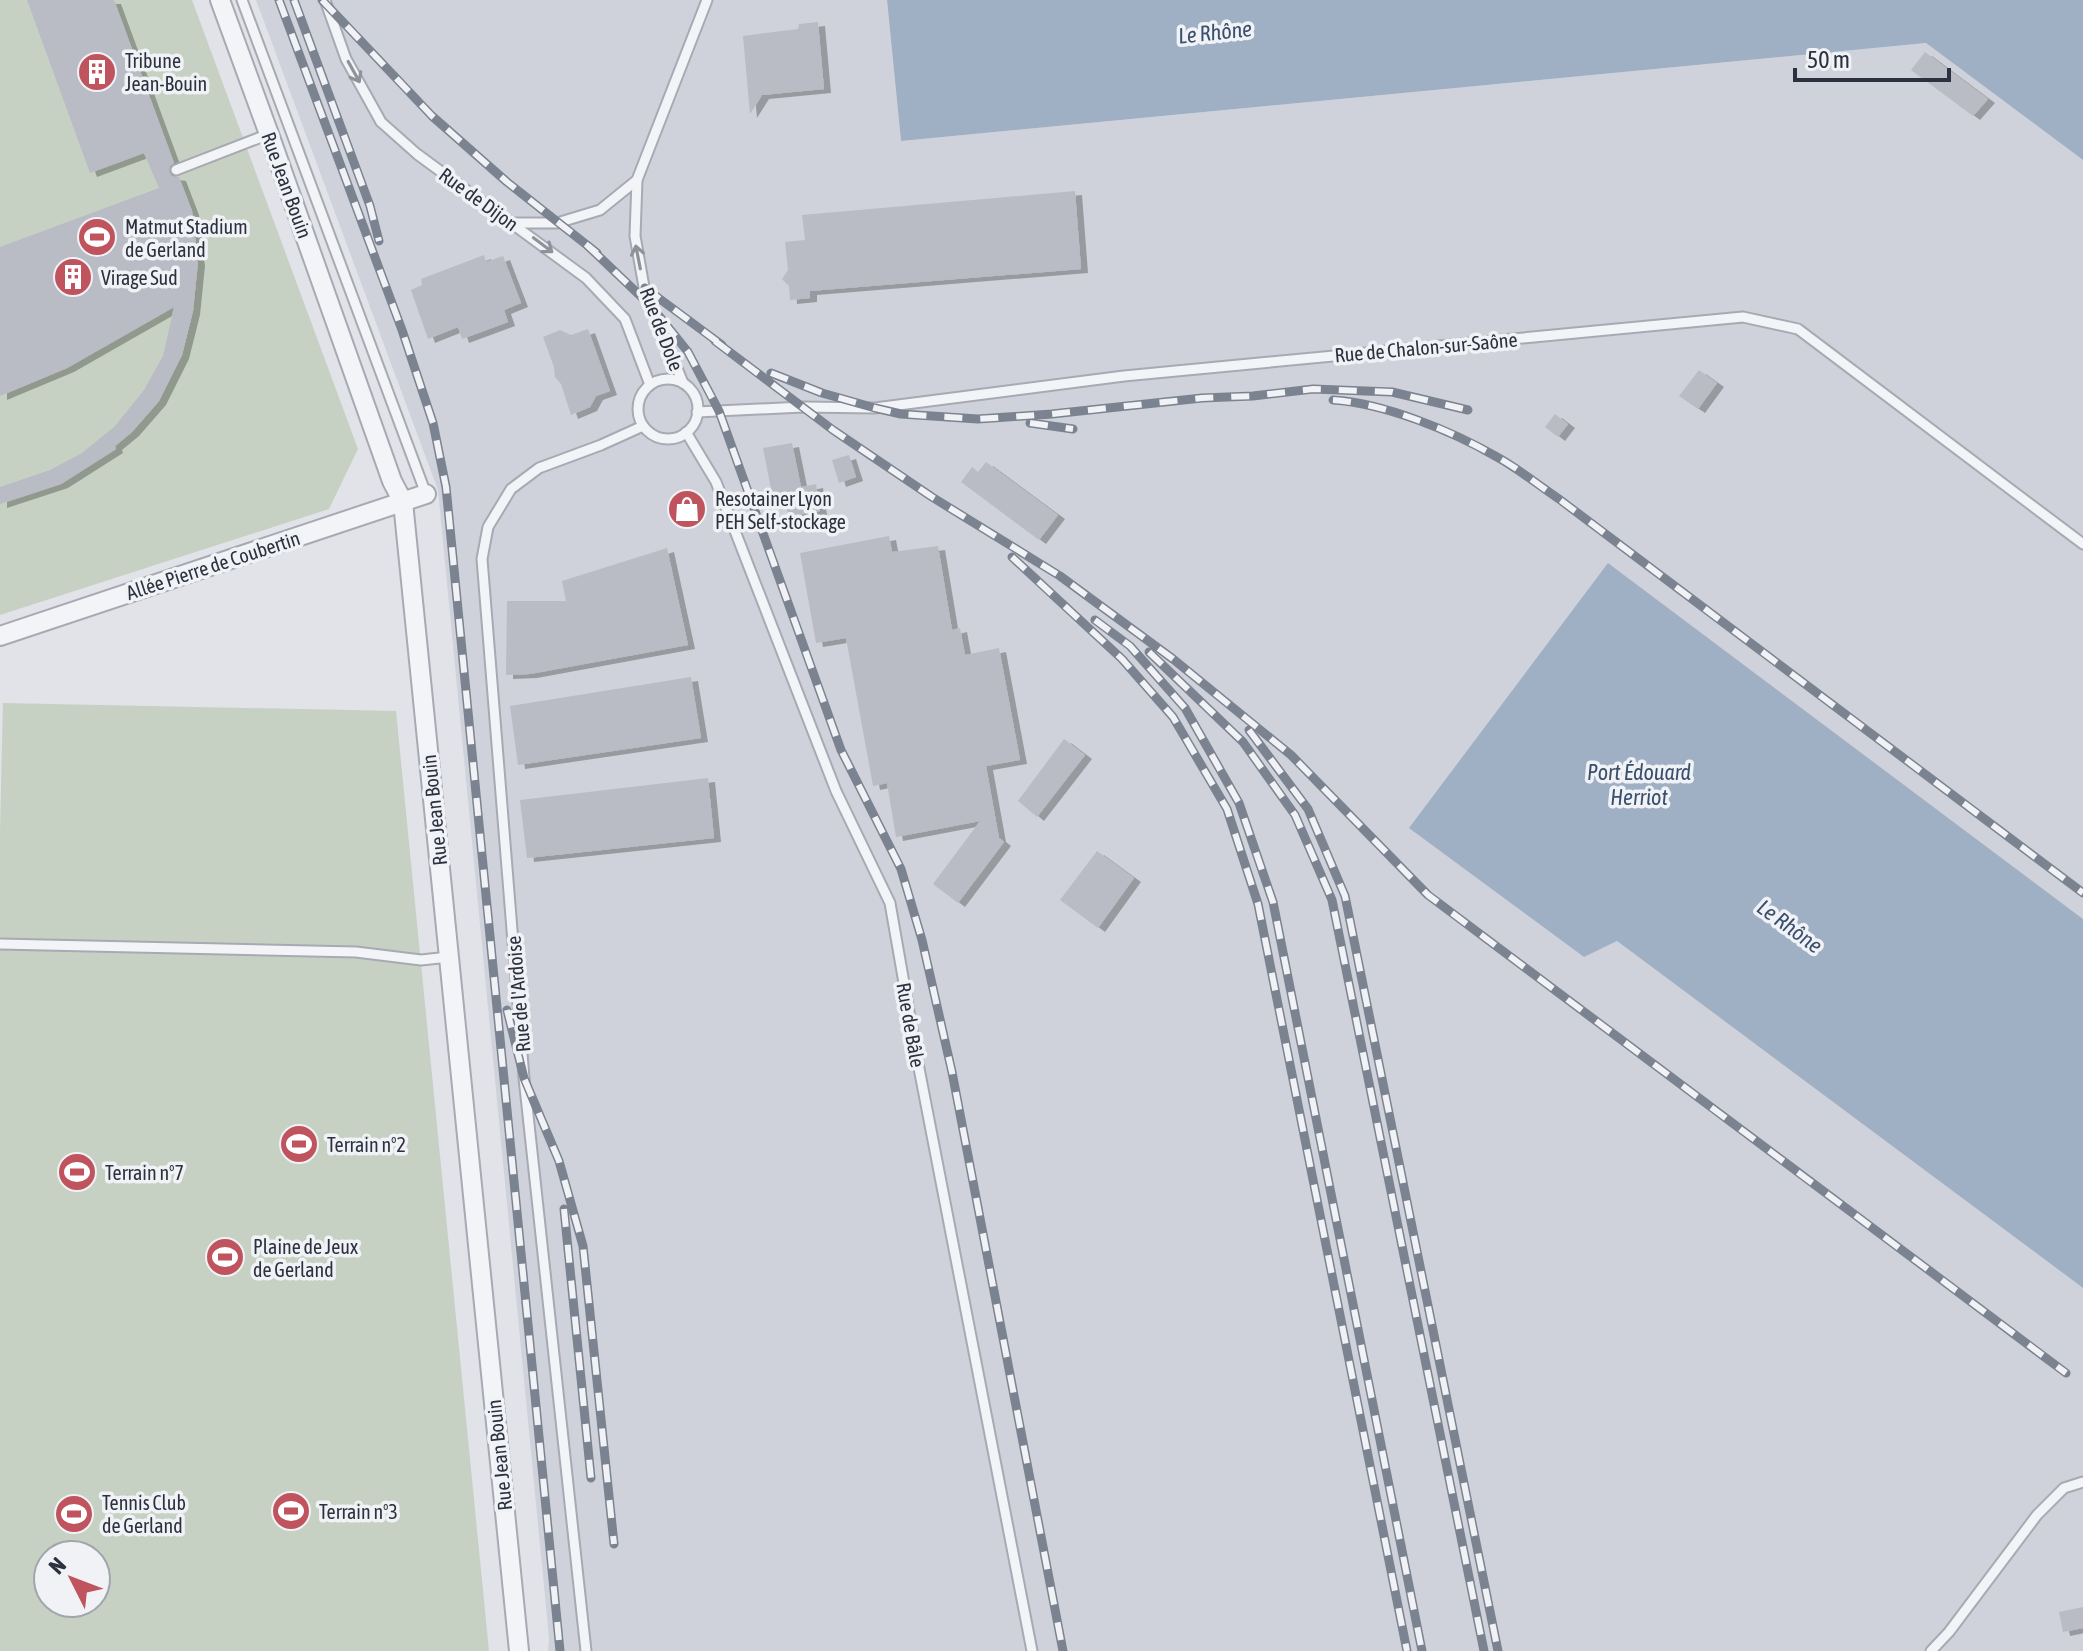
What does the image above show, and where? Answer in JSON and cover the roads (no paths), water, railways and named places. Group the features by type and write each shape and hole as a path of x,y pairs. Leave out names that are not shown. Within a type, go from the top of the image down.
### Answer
{"street":[{"name":"Rue Jean Bouin","path":"220,0 392,481 403,502 519,1651"},
{"name":"Allée Pierre de Coubertin","path":"0,636 426,494"}],"lane":[{"name":"Rue Jean Bouin","path":"242,0 426,494"},
{"name":"Rue de Dijon","path":"325,0 346,59 381,122 417,154 586,278 625,319 650,385"},
{"name":"Rue de Dole","path":"683,383 644,287 635,236 637,180 707,0"},
{"path":"176,170 269,134"},
{"name":"Rue de Dole","path":"512,223 557,223 600,210 637,180"},
{"name":"Rue de Chalon-sur-Saône","path":"697,412 803,407 875,408 1124,376 1743,317 1798,329 2083,544"},
{"path":"666,379 683,383 694,396 695,420 678,437 668,439 650,433 643,426 638,409 643,392 650,385 666,379"},
{"name":"Rue de l'Ardoise","path":"586,1651 524,1078 482,559 488,527 511,489 539,468 643,426"},
{"name":"Rue de Bâle","path":"686,432 716,482 836,791 890,903 1032,1651"},
{"path":"0,944 356,952 421,960 449,957"},
{"path":"1931,1651 1949,1632 2037,1515 2064,1488 2083,1482"}],"water":[{"name":"Le Rhône","path":"887,0 2083,0 2083,160 1926,43 901,141"},
{"name":"Port Édouard Herriot","path":"1608,563 2083,919 2083,1288 1617,941 1584,957 1409,828"}],"railway":[{"path":"279,0 402,330 433,423 446,487 560,1651"},
{"path":"294,0 370,206 379,241"},
{"path":"322,0 432,116 507,182 597,253"},
{"path":"588,246 652,307 688,352 719,411 841,750 901,869 922,940 952,1072 1063,1651"},
{"path":"645,288 722,345"},
{"path":"715,341 833,430 932,497 1060,576 1173,659 1291,755 1428,895 2066,1373"},
{"path":"771,373 822,393 901,414 978,419 1313,389 1392,392 1468,410"},
{"path":"1333,400 1353,402 1417,420 1479,447 1513,467 2083,893"},
{"path":"1030,423 1073,429"},
{"path":"1012,557 1122,659 1173,717 1227,809 1258,904 1407,1651"},
{"path":"1095,620 1130,646 1185,708 1239,803 1273,902 1422,1651"},
{"path":"1149,652 1243,742 1295,815 1332,900 1484,1651"},
{"path":"1249,730 1308,809 1345,896 1498,1651"},
{"path":"507,1010 524,1078 559,1161 583,1246 614,1544"},
{"path":"564,1209 591,1478"}],"place":[{"name":"Tribune Jean-Bouin","path":"97,72"},
{"name":"Matmut Stadium de Gerland","path":"97,237"},
{"name":"Virage Sud","path":"73,277"},
{"name":"Resotainer Lyon PEH Self-stockage","path":"687,509"},
{"name":"Terrain n°2","path":"299,1144"},
{"name":"Terrain n°7","path":"77,1172"},
{"name":"Plaine de Jeux de Gerland","path":"225,1257"},
{"name":"Terrain n°3","path":"291,1511"},
{"name":"Tennis Club de Gerland","path":"74,1514"}]}
